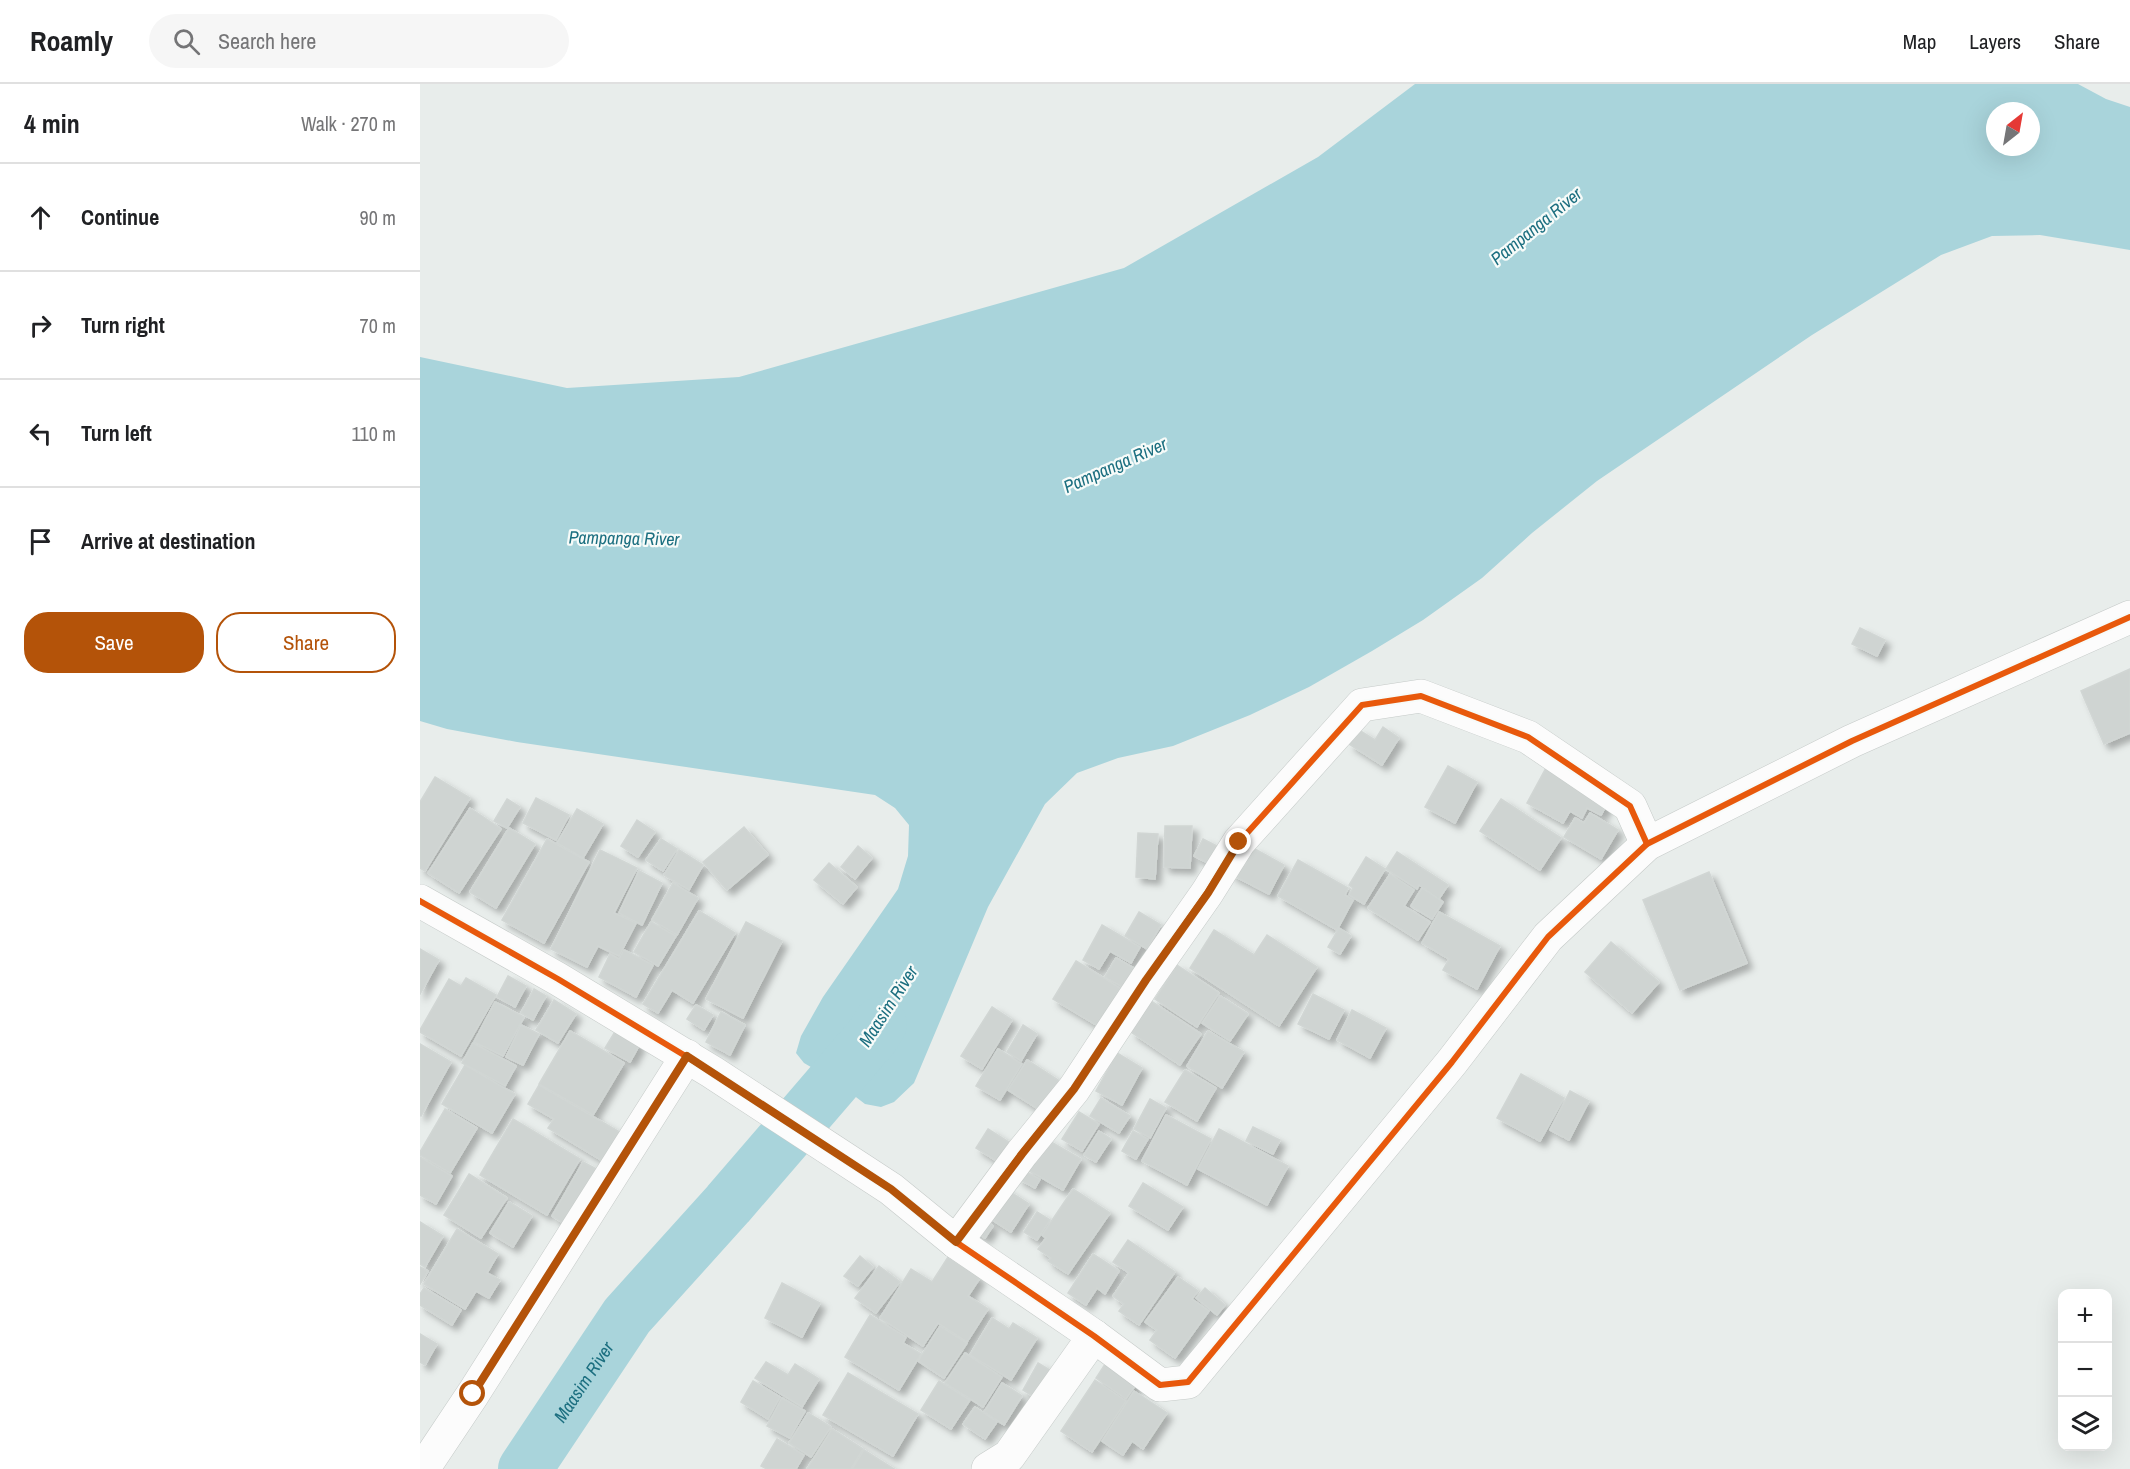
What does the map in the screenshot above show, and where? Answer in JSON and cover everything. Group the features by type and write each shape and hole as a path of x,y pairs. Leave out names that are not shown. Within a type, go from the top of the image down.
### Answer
{"street":[{"path":"420,901 558,979 699,1064 891,1189 956,1242 1094,1336 1160,1385 1188,1382 1452,1062 1548,937 1647,844 1852,741 2130,617"},
{"path":"956,1242 1074,1089 1146,980 1208,893 1239,842 1362,705 1421,696 1528,737 1630,806 1647,844"},
{"path":"423,1469 699,1064"},
{"path":"988,1469 1009,1456 1094,1336"}],"water":[{"name":"Pampanga River","path":"1415,84 2078,84 2106,99 2130,107 2130,250 2040,235 1992,236 1941,255 1812,335 1597,481 1532,533 1482,578 1423,620 1372,651 1309,687 1250,715 1173,746 1118,758 1077,773 1045,804 988,907 914,1083 894,1102 881,1107 865,1104 835,1081 804,1063 796,1053 801,1036 823,997 898,889 908,856 909,825 895,808 875,795 517,742 447,729 420,721 420,357 567,388 739,377 1124,268 1318,157"}],"building":[{"path":"1860,628 1885,640 1877,656 1852,644"},
{"path":"2130,669 2130,733 2104,744 2081,691"},
{"path":"1383,727 1399,738 1382,765 1349,744 1359,730 1375,740"},
{"path":"1448,766 1477,782 1455,823 1425,807"},
{"path":"1547,766 1609,801 1601,815 1587,808 1582,818 1570,811 1563,823 1527,803"},
{"path":"435,777 470,798 425,871 420,868 420,802"},
{"path":"536,798 569,815 556,840 523,823"},
{"path":"507,799 520,807 507,828 494,821"},
{"path":"1501,799 1561,838 1540,870 1480,831"},
{"path":"470,808 501,829 459,893 428,873"},
{"path":"577,809 603,824 583,858 557,843"},
{"path":"1590,813 1618,830 1601,859 1564,837 1575,818 1584,823"},
{"path":"637,820 655,832 638,857 621,846"},
{"path":"1165,826 1192,826 1190,868 1164,867"},
{"path":"744,827 768,855 727,890 703,862"},
{"path":"509,828 535,844 496,908 470,892"},
{"path":"1138,833 1158,834 1155,879 1136,877"},
{"path":"547,839 589,862 544,943 502,920"},
{"path":"661,839 677,849 663,871 646,860"},
{"path":"1203,839 1223,849 1214,866 1194,856"},
{"path":"858,846 872,858 855,879 841,867"},
{"path":"1253,848 1284,865 1269,894 1230,874 1237,861 1245,865"},
{"path":"600,850 637,868 614,913 636,923 619,956 598,946 587,967 551,949"},
{"path":"679,850 703,865 689,890 664,875"},
{"path":"1397,852 1448,885 1439,899 1419,885 1417,889 1386,869"},
{"path":"1366,857 1385,869 1364,904 1349,895 1353,888 1349,885"},
{"path":"1298,860 1348,888 1345,895 1353,900 1337,930 1278,896"},
{"path":"829,863 857,887 843,904 814,880"},
{"path":"639,871 662,883 642,925 619,913"},
{"path":"1709,872 1747,963 1680,990 1643,900"},
{"path":"1390,874 1414,890 1404,906 1430,922 1418,940 1368,908"},
{"path":"673,883 698,898 677,935 652,920"},
{"path":"1422,888 1443,902 1432,919 1411,906"},
{"path":"699,911 735,933 693,1003 672,990 658,1013 643,1004"},
{"path":"1139,912 1161,925 1147,949 1125,936"},
{"path":"1439,912 1500,946 1477,989 1443,970 1449,959 1422,943"},
{"path":"651,922 676,936 658,966 634,952"},
{"path":"746,922 782,941 743,1018 706,999"},
{"path":"1102,925 1140,947 1131,963 1110,951 1099,969 1083,960"},
{"path":"1339,928 1351,936 1340,954 1328,947"},
{"path":"1214,930 1254,955 1267,935 1317,967 1279,1026 1190,968"},
{"path":"1611,942 1659,982 1632,1013 1585,972"},
{"path":"420,949 439,960 420,994"},
{"path":"624,950 653,965 636,997 599,977 610,954 619,959"},
{"path":"1116,958 1141,972 1129,991 1105,977"},
{"path":"1076,961 1130,994 1108,1032 1053,999"},
{"path":"1177,965 1219,993 1197,1027 1155,999"},
{"path":"508,976 526,986 515,1007 497,997"},
{"path":"466,978 496,995 461,1056 420,1030 449,979 461,986"},
{"path":"534,989 546,996 533,1020 521,1013"},
{"path":"1313,994 1344,1010 1329,1039 1298,1024"},
{"path":"1220,996 1248,1014 1230,1041 1202,1023"},
{"path":"554,1000 576,1014 558,1043 536,1030"},
{"path":"1151,1001 1201,1034 1180,1065 1131,1032"},
{"path":"495,1002 524,1017 503,1056 474,1042"},
{"path":"696,1005 713,1015 704,1030 687,1019"},
{"path":"992,1007 1012,1020 982,1069 961,1056"},
{"path":"1352,1010 1386,1028 1370,1058 1337,1040"},
{"path":"721,1012 745,1025 730,1055 706,1042"},
{"path":"521,1025 539,1034 523,1065 506,1057"},
{"path":"1023,1025 1037,1034 1021,1061 1007,1052"},
{"path":"616,1030 640,1044 630,1062 605,1048"},
{"path":"570,1031 624,1063 593,1115 539,1084"},
{"path":"1208,1031 1244,1052 1222,1088 1187,1066"},
{"path":"473,1043 516,1066 505,1086 462,1063"},
{"path":"420,1044 451,1062 421,1116 420,1115"},
{"path":"998,1049 1022,1064 1000,1100 976,1086"},
{"path":"1117,1053 1142,1068 1122,1105 1096,1091"},
{"path":"1027,1060 1061,1082 1043,1112 1008,1090"},
{"path":"465,1065 515,1094 492,1133 442,1104"},
{"path":"1185,1070 1216,1088 1197,1121 1165,1102"},
{"path":"1521,1074 1564,1098 1540,1141 1497,1118"},
{"path":"539,1085 623,1134 606,1163 548,1128 554,1119 528,1104"},
{"path":"1570,1091 1589,1101 1569,1140 1550,1130"},
{"path":"1101,1098 1130,1116 1119,1133 1090,1116"},
{"path":"1150,1099 1166,1108 1150,1138 1134,1129"},
{"path":"445,1109 477,1128 450,1173 420,1155"},
{"path":"1079,1112 1099,1124 1082,1151 1062,1139"},
{"path":"1166,1115 1211,1139 1187,1185 1142,1161"},
{"path":"513,1119 580,1159 547,1215 480,1175"},
{"path":"1253,1127 1280,1140 1273,1154 1246,1141"},
{"path":"988,1129 1015,1146 1003,1165 976,1148"},
{"path":"1219,1129 1288,1166 1267,1205 1198,1169"},
{"path":"1099,1131 1111,1139 1096,1162 1084,1155"},
{"path":"1133,1131 1148,1139 1136,1159 1122,1151"},
{"path":"1044,1138 1081,1159 1063,1190 1026,1169"},
{"path":"420,1157 452,1176 436,1204 420,1195"},
{"path":"583,1162 602,1172 570,1227 552,1216"},
{"path":"1022,1170 1040,1179 1035,1188 1017,1178"},
{"path":"469,1174 507,1198 481,1238 444,1215"},
{"path":"1143,1183 1183,1207 1168,1230 1129,1206"},
{"path":"1001,1186 1029,1204 1011,1232 983,1214"},
{"path":"1073,1189 1110,1213 1068,1274 1048,1261 1051,1258 1038,1249 1046,1238 1042,1235"},
{"path":"509,1202 532,1216 513,1247 490,1233"},
{"path":"1037,1212 1050,1220 1037,1240 1024,1232"},
{"path":"976,1215 993,1226 985,1238 968,1227"},
{"path":"420,1222 443,1236 425,1267 420,1264"},
{"path":"457,1229 498,1254 487,1273 500,1280 489,1298 476,1291 465,1309 424,1284"},
{"path":"1128,1240 1175,1272 1139,1325 1119,1311 1124,1304 1113,1296 1129,1273 1113,1262"},
{"path":"1093,1254 1119,1271 1105,1294 1097,1288 1086,1305 1068,1293"},
{"path":"860,1256 873,1267 858,1286 844,1276"},
{"path":"948,1257 980,1278 968,1296 988,1309 967,1342 938,1323 923,1346 880,1318 911,1269 932,1282"},
{"path":"879,1266 900,1282 876,1313 855,1298"},
{"path":"420,1267 428,1271 420,1284"},
{"path":"1178,1277 1198,1291 1192,1299 1209,1311 1175,1358 1150,1340 1157,1330 1145,1322"},
{"path":"782,1283 820,1303 802,1337 765,1318"},
{"path":"424,1288 461,1310 452,1325 420,1305 420,1294"},
{"path":"1205,1288 1225,1305 1217,1315 1196,1298"},
{"path":"870,1315 906,1337 903,1343 921,1354 899,1390 845,1357"},
{"path":"992,1318 1009,1329 1013,1323 1037,1338 1011,1380 970,1355"},
{"path":"940,1326 967,1343 944,1378 918,1361"},
{"path":"420,1334 437,1344 425,1365 420,1362"},
{"path":"965,1353 1002,1377 983,1407 945,1383"},
{"path":"1109,1358 1140,1379 1126,1399 1096,1378"},
{"path":"766,1362 788,1375 795,1364 819,1379 802,1407 755,1378"},
{"path":"1038,1363 1060,1376 1044,1403 1023,1390"},
{"path":"848,1373 918,1414 893,1456 823,1415"},
{"path":"1095,1380 1126,1401 1092,1452 1061,1431"},
{"path":"753,1381 780,1397 768,1419 741,1402"},
{"path":"939,1381 970,1400 951,1429 921,1410"},
{"path":"1002,1383 1022,1396 1004,1425 984,1412"},
{"path":"1134,1391 1167,1413 1143,1449 1132,1441 1123,1455 1102,1441"},
{"path":"782,1398 805,1411 790,1438 767,1426"},
{"path":"975,1407 997,1422 985,1439 963,1424"},
{"path":"808,1413 831,1427 811,1457 789,1443"},
{"path":"832,1429 863,1449 851,1469 807,1469"},
{"path":"777,1439 804,1455 796,1469 767,1469 761,1466"},
{"path":"864,1450 894,1469 852,1469"}],"waterway":[{"name":"Maasim River","path":"525,1469 627,1316 728,1204 874,1034 880,1024"}],"cycle path":[{"path":"420,901 558,979 712,1072 891,1189 956,1242 1094,1336 1160,1385 1188,1382 1452,1062 1548,937 1647,844 1852,741 2130,617"},
{"path":"956,1242 1022,1153 1074,1089 1239,842 1362,705 1421,696 1528,737 1630,806 1647,844"}],"route":[{"path":"473,1394 687,1056 891,1189 956,1242 1074,1089 1146,980 1208,893 1239,842"}]}
